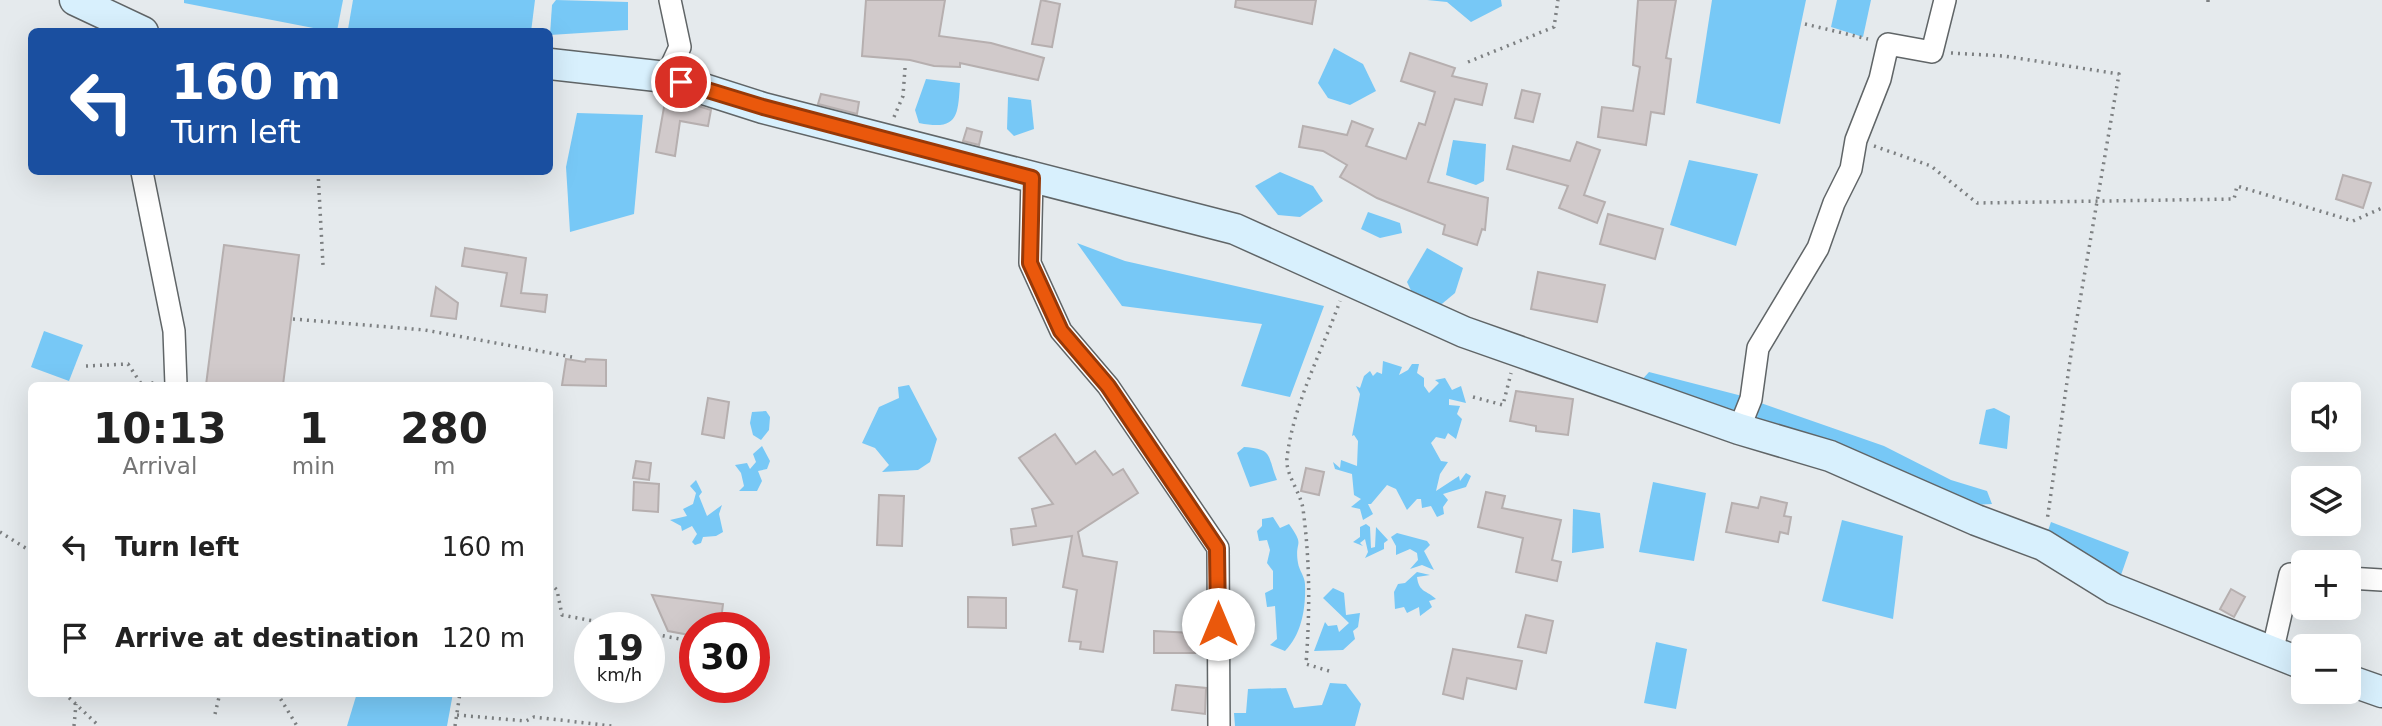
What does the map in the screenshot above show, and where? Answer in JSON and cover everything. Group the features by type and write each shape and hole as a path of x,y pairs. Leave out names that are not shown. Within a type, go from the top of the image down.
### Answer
{"main road":[{"path":"75,0 134,28"},
{"path":"553,64 666,77 775,111 1235,229 1464,331 1739,429 1830,456 2043,545 2114,589 2291,660"},
{"path":"2361,685 2382,692"}],"street":[{"path":"666,77 680,47 670,0"},
{"path":"1739,429 1751,399 1758,348 1818,248 1834,203 1851,169 1856,140 1880,79 1888,44 1932,52 1945,0"},
{"path":"143,175 174,331 176,382"},
{"path":"1032,178 1030,263 1061,331 1108,386 1217,548 1219,726"},
{"path":"2272,653 2291,574"},
{"path":"2361,579 2382,580"}],"path":[{"path":"1468,62 1554,27 1558,0"},
{"path":"1805,24 1888,44"},
{"path":"1932,52 2004,56 2119,74 2096,201 2043,545"},
{"path":"1856,140 1931,166 1977,204 2234,199 2237,186 2353,221 2382,208"},
{"path":"318,175 323,265"},
{"path":"1329,671 1306,664 1311,598 1306,529 1303,504 1286,461 1300,408 1344,291"},
{"path":"293,319 425,330 572,357"},
{"path":"86,366 128,365 140,382"},
{"path":"1473,397 1503,405 1511,371"},
{"path":"0,532 28,550"},
{"path":"553,586 557,590 562,615 574,617"},
{"path":"68,697 99,726"},
{"path":"215,714 219,697"},
{"path":"279,697 296,726"},
{"path":"455,726 459,697"},
{"path":"74,726 76,704"},
{"path":"457,715 526,721 534,717 612,726"}],"water":[{"path":"184,0 343,0 338,28 313,28 184,3"},
{"path":"353,0 535,0 532,28 348,28"},
{"path":"556,0 628,2 628,30 553,35 553,28 550,28 552,5"},
{"path":"1427,0 1501,0 1502,6 1471,22 1447,2"},
{"path":"1712,0 1806,0 1780,124 1696,103"},
{"path":"1837,0 1871,0 1863,37 1831,27"},
{"path":"1334,48 1363,64 1376,91 1350,105 1328,98 1318,83"},
{"path":"926,79 960,83 956,112 949,123 919,123 915,110"},
{"path":"1008,97 1031,100 1034,129 1014,136 1007,129"},
{"path":"577,113 643,115 634,214 570,232 566,167"},
{"path":"1453,140 1486,144 1484,181 1476,185 1446,175"},
{"path":"1689,160 1758,174 1736,246 1670,225"},
{"path":"1280,172 1313,186 1323,201 1300,217 1278,215 1255,186"},
{"path":"1368,212 1400,223 1402,233 1380,238 1361,229"},
{"path":"1077,243 1125,261 1324,306 1290,397 1241,386 1262,324 1122,306"},
{"path":"1427,248 1463,268 1455,293 1437,308 1415,299 1407,282"},
{"path":"44,331 83,345 69,381 31,367"},
{"path":"1383,361 1402,367 1399,375 1412,364 1419,364 1417,373 1424,378 1424,386 1429,393 1439,383 1435,380 1445,378 1452,390 1461,386 1466,403 1449,399 1449,405 1460,406 1457,414 1462,419 1456,439 1448,433 1445,439 1436,437 1431,443 1441,461 1448,462 1440,474 1436,491 1459,476 1460,481 1466,473 1471,476 1466,487 1443,494 1448,500 1443,507 1444,514 1437,517 1431,506 1422,508 1421,499 1417,499 1407,510 1396,489 1387,485 1371,504 1368,504 1373,514 1363,520 1360,509 1351,507 1361,499 1354,495 1352,474 1335,469 1333,462 1340,468 1341,460 1357,466 1358,441 1352,436 1360,394 1356,386 1360,388 1364,376 1370,371 1373,376 1377,372 1382,374"},
{"path":"1649,372 1750,398 1744,413 1640,382"},
{"path":"909,385 937,439 930,462 918,470 882,472 889,465 875,448 862,443 879,407 899,398 898,387"},
{"path":"1758,402 1884,446 1951,480 1987,491 1992,504 1971,505 1757,419"},
{"path":"1994,408 2010,416 2007,449 1979,444 1986,410"},
{"path":"766,411 770,417 769,430 761,440 753,435 750,423 752,412"},
{"path":"762,446 770,461 767,469 758,471 762,481 757,491 739,491 744,486 741,473 735,465 747,463 750,469 756,462 753,454"},
{"path":"1244,447 1260,450 1268,455 1277,480 1250,487 1237,453"},
{"path":"696,480 702,492 699,496 707,516 722,505 719,514 723,532 716,536 703,537 701,543 695,545 692,542 697,534 692,526 682,531 681,526 670,520 687,516 683,509 693,504 696,493 690,486"},
{"path":"1653,482 1706,493 1694,561 1639,552"},
{"path":"1573,509 1600,513 1604,548 1572,553"},
{"path":"1273,517 1280,528 1289,524 1297,537 1298,563 1305,584 1302,620 1285,651 1270,645 1277,639 1275,606 1267,607 1265,593 1273,589 1273,571 1267,563 1270,550 1267,540 1259,541 1257,531 1262,526 1262,519"},
{"path":"1842,520 1903,536 1893,619 1822,601"},
{"path":"2051,522 2129,552 2121,575 2043,545"},
{"path":"1366,524 1370,527 1371,548 1375,547 1376,527 1388,540 1384,543 1384,549 1365,558 1368,552 1365,539 1360,543 1363,546 1353,542 1360,537 1360,527"},
{"path":"1397,533 1427,541 1430,545 1424,551 1434,570 1422,565 1410,569 1418,560 1417,553 1410,549 1396,555 1396,546 1391,537"},
{"path":"1417,572 1430,575 1417,577 1418,582 1422,589 1436,599 1429,601 1432,607 1420,616 1419,607 1407,613 1404,607 1395,609 1394,592 1398,584 1405,583"},
{"path":"1333,588 1344,593 1346,615 1360,613 1358,627 1353,631 1355,639 1343,650 1314,651 1325,622 1328,626 1337,625 1339,632 1349,623 1323,598"},
{"path":"1656,642 1687,649 1676,709 1644,703"},
{"path":"1330,683 1346,684 1361,704 1355,726 1235,726 1234,713 1246,713 1248,689 1286,688 1294,708 1322,705"},
{"path":"356,697 452,697 447,726 347,726"}],"building":[{"path":"866,0 945,0 939,36 991,43 1044,58 1038,80 960,63 960,67 934,66 910,60 862,56"},
{"path":"1041,0 1060,4 1052,47 1032,44"},
{"path":"1236,0 1316,0 1312,24 1235,7"},
{"path":"1638,0 1676,0 1666,58 1671,59 1664,114 1651,112 1646,145 1598,137 1602,107 1633,111 1640,67 1633,65"},
{"path":"1410,53 1455,68 1452,76 1487,84 1482,105 1455,99 1428,182 1488,198 1485,230 1482,229 1477,245 1443,234 1445,225 1377,198 1340,177 1347,165 1323,151 1299,147 1303,126 1347,135 1352,121 1373,129 1366,146 1406,159 1419,123 1425,125 1435,92 1401,81"},
{"path":"1522,90 1540,94 1533,122 1515,118"},
{"path":"821,94 859,102 857,114 818,104"},
{"path":"666,96 711,110 708,126 680,121 675,156 656,152"},
{"path":"967,128 982,132 979,145 963,141"},
{"path":"1577,142 1600,150 1584,195 1605,202 1597,223 1559,208 1568,186 1507,169 1513,146 1570,161"},
{"path":"2343,175 2371,183 2363,208 2336,199"},
{"path":"1608,214 1663,229 1655,259 1600,244"},
{"path":"224,245 299,255 283,382 206,382"},
{"path":"465,248 526,258 521,293 547,295 545,312 501,306 507,273 462,266"},
{"path":"1538,272 1605,285 1597,322 1531,309"},
{"path":"436,287 458,303 456,319 431,316"},
{"path":"566,359 585,362 586,359 606,360 606,386 562,385"},
{"path":"1516,391 1573,399 1568,435 1536,431 1536,426 1510,421"},
{"path":"708,398 729,402 724,438 702,434"},
{"path":"1055,434 1076,464 1095,451 1113,475 1123,469 1138,493 1078,532 1083,556 1117,562 1103,652 1080,649 1081,642 1069,641 1077,590 1063,587 1072,536 1013,545 1011,529 1036,526 1032,509 1053,504 1019,458"},
{"path":"636,461 651,463 649,480 633,478"},
{"path":"1306,468 1324,472 1319,495 1301,491"},
{"path":"634,482 659,484 658,512 633,510"},
{"path":"1486,492 1505,496 1502,508 1561,520 1552,560 1561,562 1557,581 1516,572 1523,538 1478,527"},
{"path":"879,495 904,496 902,546 877,545"},
{"path":"1761,497 1787,503 1784,516 1791,517 1788,534 1780,532 1778,542 1726,532 1732,503 1758,508"},
{"path":"2231,589 2245,597 2234,617 2220,609"},
{"path":"652,595 723,604 722,612 679,612 679,633 668,631 665,612 660,612"},
{"path":"968,597 1006,598 1006,628 968,627"},
{"path":"1526,615 1553,621 1546,653 1518,647"},
{"path":"1154,631 1193,633 1195,653 1154,653"},
{"path":"1453,649 1522,661 1516,689 1467,678 1463,699 1443,694"},
{"path":"1176,685 1206,688 1205,714 1172,710"}],"route":[{"path":"681,82 763,107 1032,178 1030,263 1061,331 1108,386 1217,548 1218,624"}]}
